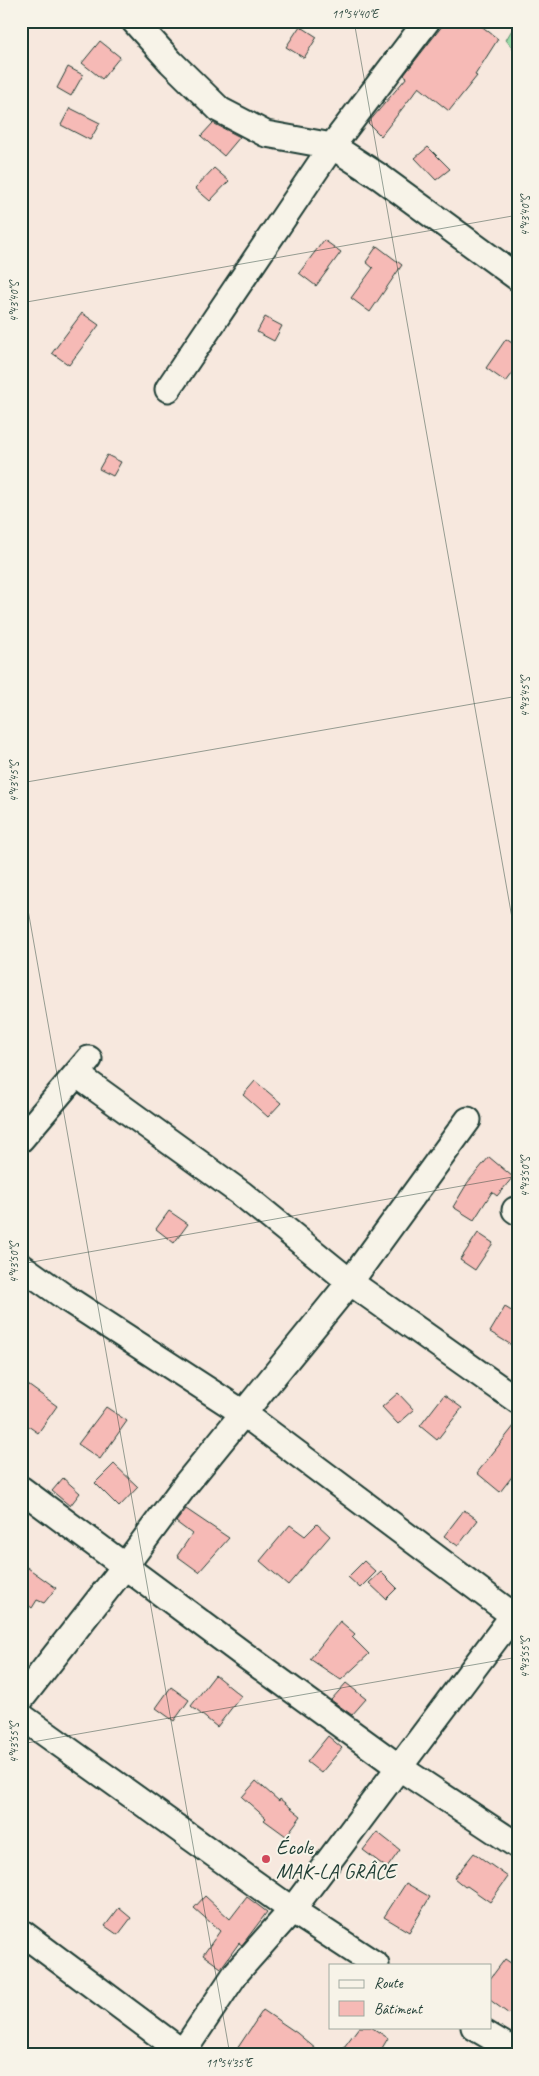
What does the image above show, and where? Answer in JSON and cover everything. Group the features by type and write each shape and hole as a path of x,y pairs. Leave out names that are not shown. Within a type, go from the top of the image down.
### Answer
{"street":[{"path":"134,21 171,62 220,110 266,134 332,146 380,177 518,278"},
{"path":"168,390 332,146 427,21"},
{"path":"21,1139 83,1066 350,1282 518,1401"},
{"path":"21,1699 125,1566 186,1484 350,1282 468,1120"},
{"path":"21,1266 66,1298 243,1413 516,1614 292,1910 236,1973 183,2054 21,1932"},
{"path":"21,1489 400,1768 518,1846"},
{"path":"21,1716 292,1910 374,1964"},
{"path":"476,2028 518,2053"}],"green space":[{"path":"518,21 518,54 506,40"}],"building":[{"path":"446,21 475,21 498,39 475,75 477,76 449,111 419,87 381,136 368,123 407,77 404,75"},
{"path":"300,26 317,37 304,58 286,47"},
{"path":"100,41 120,57 102,79 82,63"},
{"path":"68,67 83,75 71,96 57,88"},
{"path":"70,108 100,123 90,140 61,125"},
{"path":"213,123 240,137 224,156 201,136"},
{"path":"428,147 450,169 436,180 415,158"},
{"path":"214,168 229,181 210,201 195,188"},
{"path":"324,240 341,252 316,286 299,273"},
{"path":"377,246 402,265 370,312 351,298 373,268 366,262"},
{"path":"82,313 99,325 69,365 52,353"},
{"path":"265,317 282,326 274,341 257,332"},
{"path":"506,339 518,347 518,366 506,382 486,368"},
{"path":"107,455 121,462 113,476 99,469"},
{"path":"255,1081 281,1103 268,1117 243,1095"},
{"path":"489,1157 513,1177 497,1196 492,1192 474,1220 453,1207 468,1182"},
{"path":"169,1211 188,1224 174,1243 156,1229"},
{"path":"478,1233 493,1243 475,1270 460,1260"},
{"path":"505,1307 518,1315 518,1349 490,1332"},
{"path":"21,1380 57,1406 38,1433 21,1421"},
{"path":"398,1393 414,1410 398,1424 382,1407"},
{"path":"444,1395 462,1408 437,1440 420,1426"},
{"path":"106,1407 127,1421 100,1459 78,1444"},
{"path":"518,1421 518,1469 500,1492 477,1473"},
{"path":"114,1464 138,1487 119,1507 95,1483"},
{"path":"63,1478 80,1493 70,1506 52,1491"},
{"path":"186,1509 229,1538 199,1572 177,1556 192,1534 176,1522"},
{"path":"464,1510 478,1520 458,1546 444,1536"},
{"path":"317,1524 330,1536 288,1585 260,1561 290,1525 305,1536"},
{"path":"364,1561 376,1572 360,1588 348,1577"},
{"path":"21,1563 56,1588 44,1603 37,1600 32,1608 21,1599"},
{"path":"381,1572 397,1588 386,1599 369,1583"},
{"path":"340,1621 355,1634 352,1637 369,1654 341,1680 310,1659"},
{"path":"215,1675 241,1696 217,1727 191,1706"},
{"path":"346,1683 366,1699 352,1715 331,1700"},
{"path":"171,1687 189,1700 174,1721 156,1708"},
{"path":"328,1736 342,1748 321,1773 307,1762"},
{"path":"256,1781 279,1801 280,1799 301,1816 286,1836 264,1820 266,1818 242,1797"},
{"path":"377,1832 400,1850 387,1868 363,1850"},
{"path":"474,1853 508,1877 490,1902 454,1878"},
{"path":"406,1883 430,1897 409,1932 384,1917"},
{"path":"205,1896 230,1919 247,1897 267,1912 242,1945 239,1943 221,1968 203,1955 220,1931 194,1908"},
{"path":"119,1908 131,1918 118,1935 105,1926"},
{"path":"505,1959 518,1968 518,2003 509,2014 492,2001 492,1976"},
{"path":"263,2010 297,2033 323,2055 233,2055"},
{"path":"358,2028 373,2028 388,2038 378,2055 338,2055"}],"place":[{"name":"École MAK-LA GRÂCE","path":"266,1859"}]}
